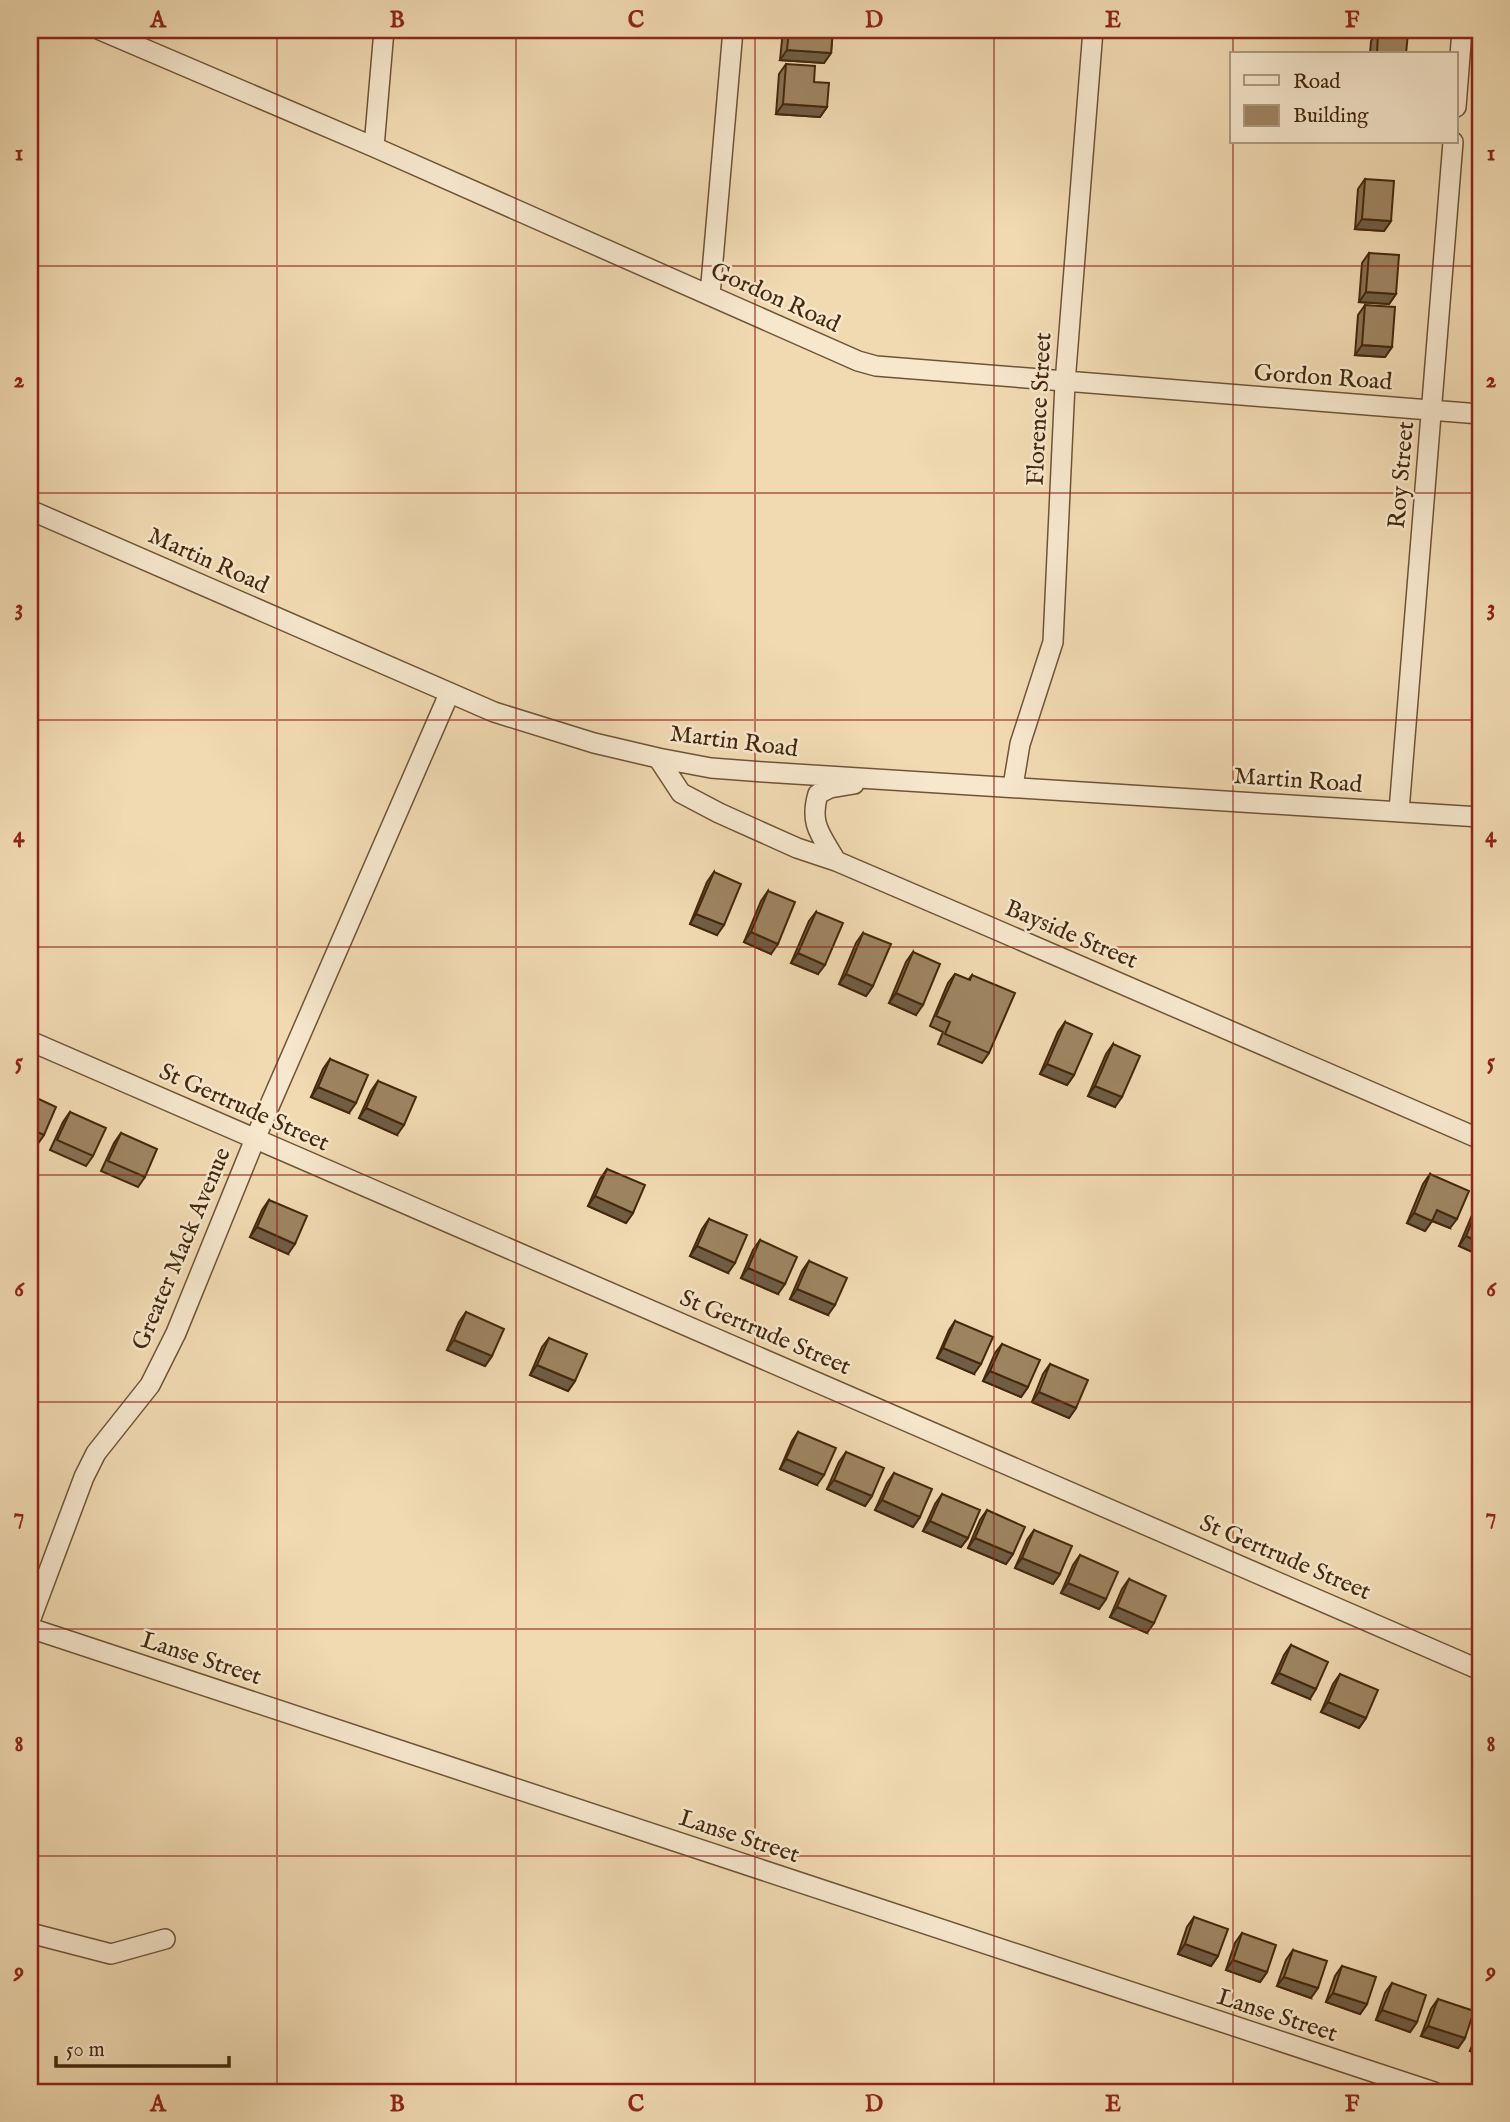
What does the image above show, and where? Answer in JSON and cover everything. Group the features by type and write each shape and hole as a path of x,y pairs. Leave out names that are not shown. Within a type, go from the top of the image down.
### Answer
{"street":[{"name":"Gordon Road","path":"100,30 374,147 858,361 876,366 1065,383 1480,414"},
{"path":"374,147 384,30"},
{"path":"710,295 733,30"},
{"name":"Florence Street","path":"1013,786 1020,744 1053,642 1065,383 1093,30"},
{"path":"1458,81 1462,30"},
{"name":"Roy Street","path":"1399,811 1453,144"},
{"name":"Martin Road","path":"30,510 494,712 545,729 658,758 737,770 1480,817"},
{"name":"Greater Mack Avenue","path":"30,1621 84,1477 96,1453 150,1385 176,1333 255,1139 449,694"},
{"name":"Bayside Street","path":"658,758 681,793 797,848 836,861 1480,1139"},
{"path":"836,861 815,825 814,809 818,794 830,788 847,785 900,780"},
{"name":"St Gertrude Street","path":"30,1041 1480,1670"},
{"name":"Lanse Street","path":"30,1628 1434,2092"},
{"path":"30,1933 111,1954 165,1939"}],"building":[{"path":"789,30 833,30 831,53 787,50"},
{"path":"1378,31 1408,33 1406,52 1377,52"},
{"path":"786,64 815,66 814,82 829,83 827,107 783,104"},
{"path":"1365,179 1394,181 1391,221 1362,219"},
{"path":"1369,253 1399,255 1396,294 1366,292"},
{"path":"1365,305 1395,307 1392,347 1362,345"},
{"path":"714,872 741,884 724,925 696,914"},
{"path":"768,891 795,902 778,944 751,932"},
{"path":"816,912 843,923 825,965 798,953"},
{"path":"863,933 891,944 873,986 846,974"},
{"path":"913,952 940,964 923,1005 896,993"},
{"path":"955,974 970,980 972,975 1015,993 989,1053 945,1034 950,1022 936,1016"},
{"path":"1065,1022 1092,1034 1074,1075 1047,1064"},
{"path":"1113,1044 1140,1056 1122,1097 1095,1086"},
{"path":"330,1059 368,1075 356,1103 318,1087"},
{"path":"378,1081 416,1097 404,1125 366,1108"},
{"path":"30,1095 56,1107 44,1135 30,1129"},
{"path":"70,1112 106,1128 93,1156 57,1140"},
{"path":"121,1133 157,1149 145,1177 108,1161"},
{"path":"607,1169 645,1185 633,1213 595,1196"},
{"path":"1430,1174 1469,1191 1457,1219 1437,1210 1432,1221 1414,1213"},
{"path":"269,1200 307,1216 295,1244 257,1227"},
{"path":"1480,1202 1480,1243 1466,1236"},
{"path":"709,1219 747,1235 735,1263 697,1246"},
{"path":"760,1240 797,1257 785,1284 748,1268"},
{"path":"809,1261 847,1278 835,1305 797,1289"},
{"path":"466,1312 504,1329 492,1356 454,1340"},
{"path":"955,1321 993,1337 981,1364 943,1348"},
{"path":"549,1338 587,1354 575,1381 537,1365"},
{"path":"1002,1344 1040,1360 1028,1387 990,1371"},
{"path":"1050,1364 1088,1380 1076,1408 1039,1392"},
{"path":"798,1432 836,1448 824,1475 786,1459"},
{"path":"846,1452 884,1468 872,1496 834,1480"},
{"path":"894,1473 932,1489 920,1517 882,1500"},
{"path":"942,1494 980,1510 968,1538 930,1521"},
{"path":"987,1510 1025,1527 1013,1554 975,1538"},
{"path":"1034,1530 1072,1546 1060,1574 1022,1558"},
{"path":"1080,1555 1118,1572 1106,1599 1068,1583"},
{"path":"1129,1579 1166,1596 1154,1623 1117,1607"},
{"path":"1291,1645 1328,1662 1316,1689 1279,1673"},
{"path":"1340,1674 1378,1690 1366,1718 1328,1702"},
{"path":"1194,1917 1228,1929 1218,1956 1185,1944"},
{"path":"1242,1933 1276,1945 1267,1972 1233,1960"},
{"path":"1293,1950 1327,1961 1318,1988 1284,1977"},
{"path":"1342,1966 1376,1977 1367,2004 1333,1993"},
{"path":"1392,1983 1426,1995 1417,2022 1382,2010"},
{"path":"1438,1999 1474,2011 1465,2038 1428,2026"}]}
